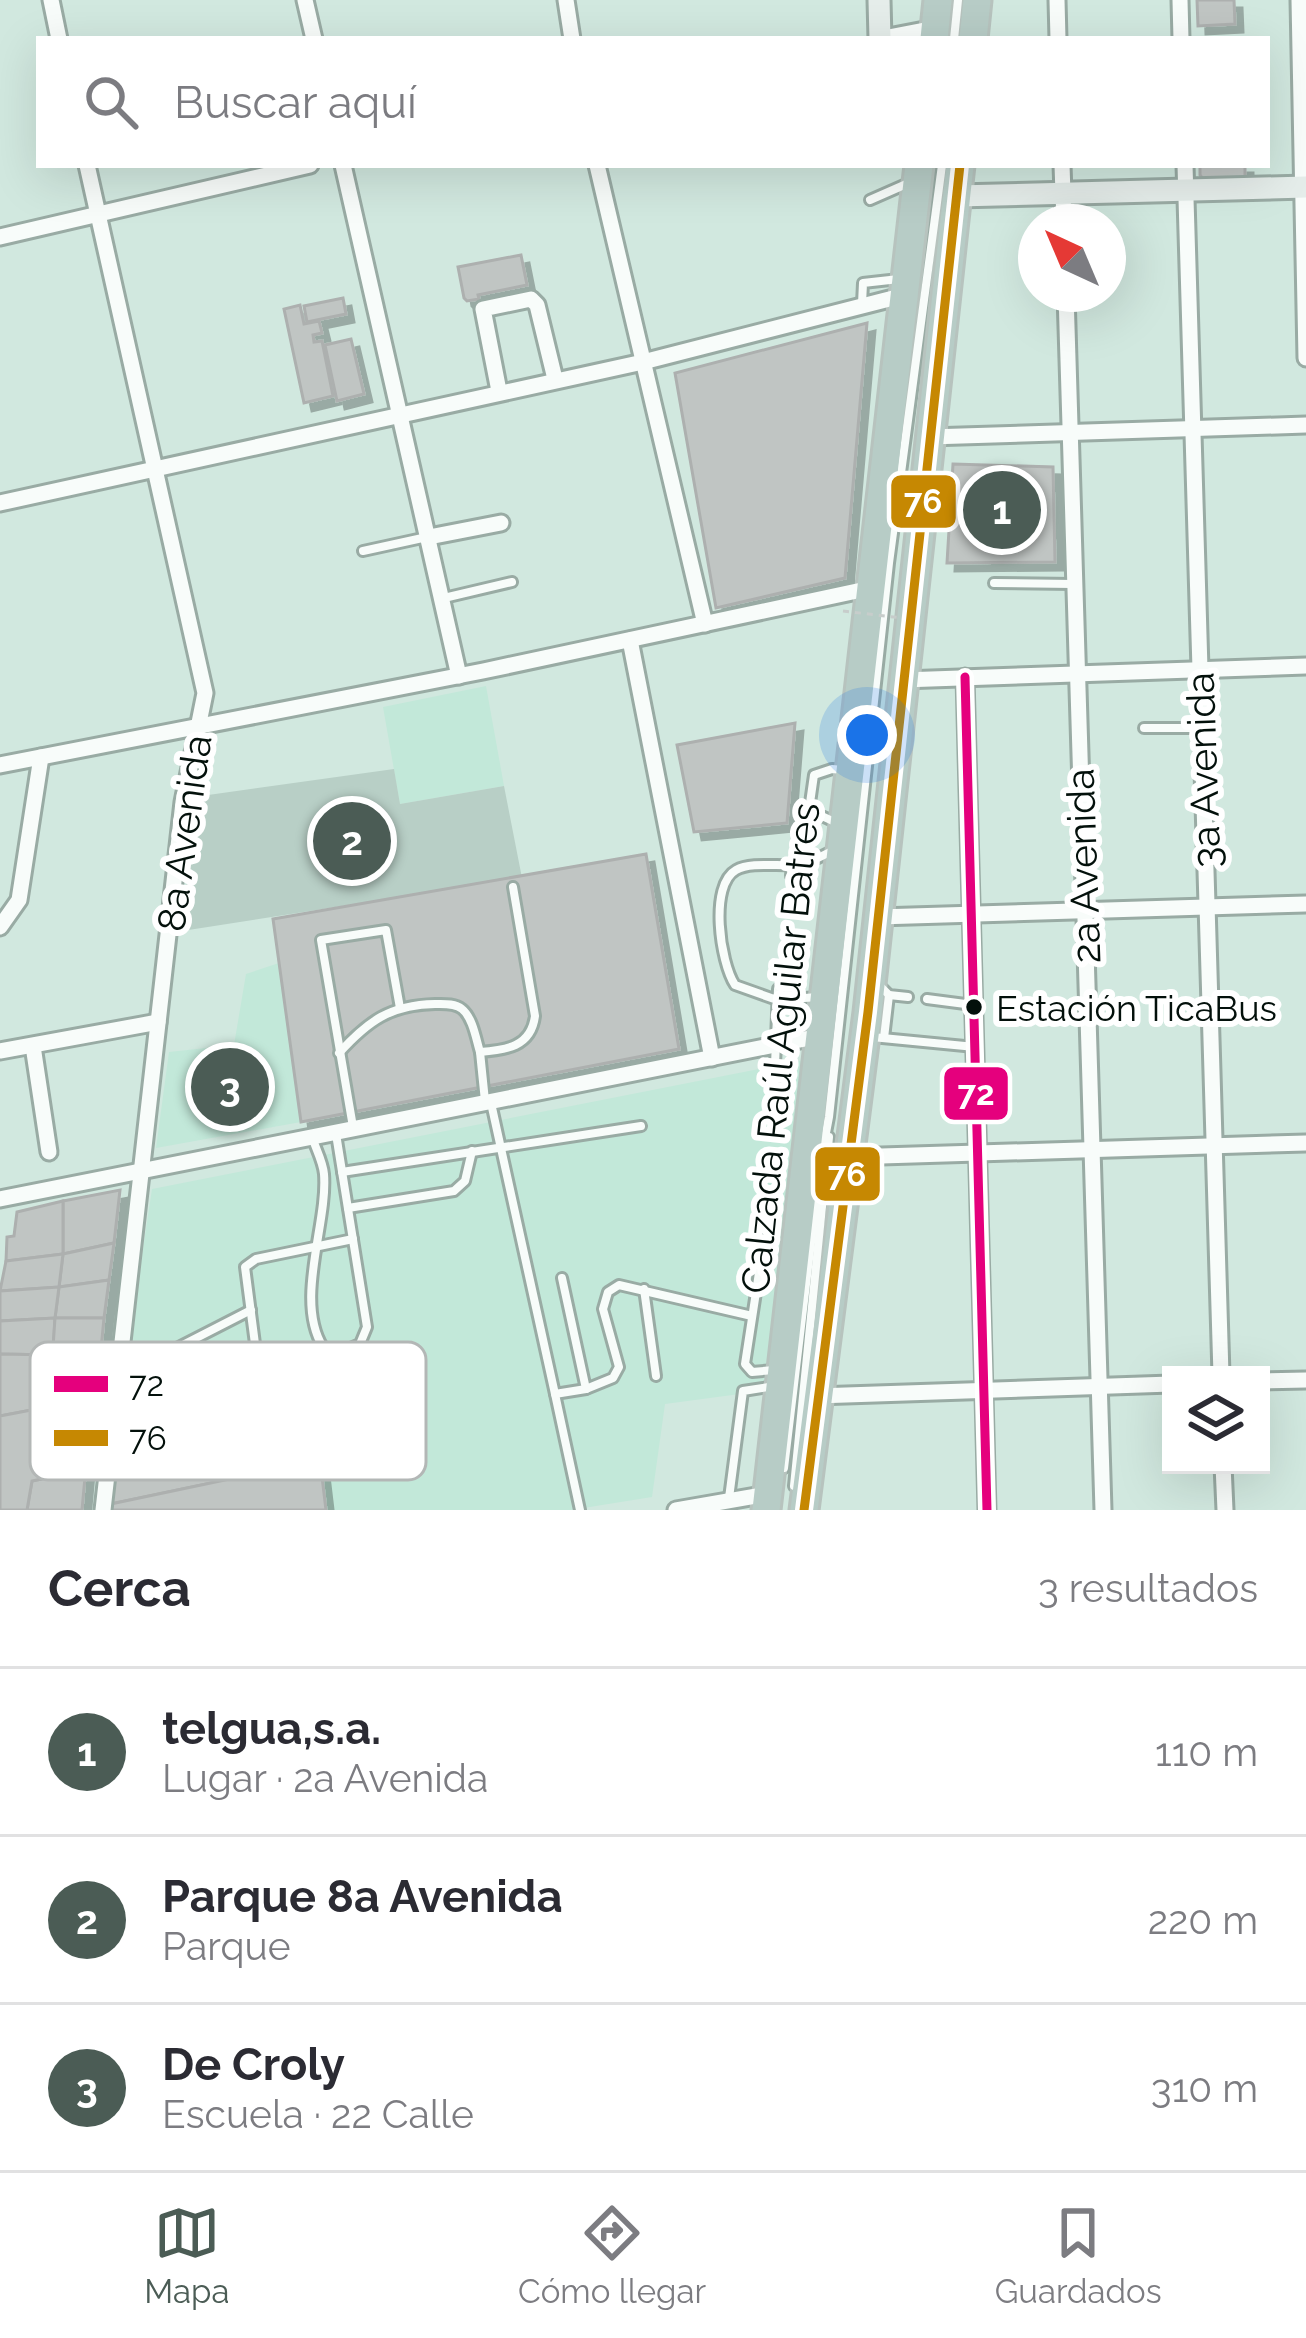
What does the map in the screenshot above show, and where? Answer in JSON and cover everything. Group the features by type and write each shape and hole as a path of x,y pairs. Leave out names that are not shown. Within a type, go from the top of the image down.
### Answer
{"highway":[{"path":"973,36 977,0"},
{"name":"Calzada Raúl Aguilar Batres","path":"783,1497 817,1396 849,1157 875,1037 881,986 878,917 960,168"},
{"name":"Calzada Raúl Aguilar Batres","path":"783,1497 781,1377 906,287 926,170"}],"street":[{"path":"51,0 58,36"},
{"path":"305,0 313,36"},
{"path":"566,0 572,36"},
{"path":"879,0 879,36"},
{"path":"1057,0 1058,36"},
{"path":"1180,0 1181,36"},
{"path":"1299,0 1306,358"},
{"path":"887,36 941,16"},
{"name":"8a Avenida","path":"88,168 205,693 183,802 120,1342"},
{"path":"0,237 297,168"},
{"path":"344,168 459,676"},
{"path":"598,168 705,624"},
{"path":"1062,168 1063,204"},
{"name":"3a Avenida","path":"1185,168 1221,1366"},
{"path":"957,196 1304,187"},
{"path":"0,502 643,362 861,306 906,287"},
{"path":"500,391 483,309 531,299 537,305 555,379"},
{"name":"2a Avenida","path":"1067,312 1103,1510"},
{"path":"929,436 1306,424"},
{"path":"429,537 501,523"},
{"path":"0,765 459,676 871,588"},
{"path":"630,640 712,1058"},
{"path":"902,680 1306,666"},
{"path":"965,677 987,1510"},
{"path":"0,927 20,900 41,757"},
{"path":"0,904 20,900"},
{"path":"878,917 1306,904"},
{"path":"0,1052 158,1022"},
{"path":"0,1199 820,1036"},
{"path":"33,1046 49,1151"},
{"path":"849,1157 1306,1143"},
{"path":"1270,1381 1306,1379"},
{"path":"817,1396 1162,1384"},
{"path":"1223,1474 1225,1510"},
{"name":"8a Avenida","path":"103,1510 106,1480"},
{"path":"676,1510 783,1497"}],"lane":[{"path":"870,200 926,170"},
{"path":"783,1497 889,563 926,170"},
{"path":"861,306 863,283 906,287"},
{"path":"363,551 429,537"},
{"path":"443,598 512,582"},
{"path":"994,583 1075,584"},
{"path":"1144,728 1202,728"},
{"path":"825,995 778,995 735,985 720,948 723,885 732,871 745,867 791,871 843,836"},
{"path":"480,1052 518,1046 534,1028 513,887"},
{"path":"354,1129 321,940 386,929 400,1008"},
{"path":"881,986 908,997"},
{"path":"773,1117 778,995"},
{"path":"927,999 973,1005"},
{"path":"339,1053 373,1018 400,1008 443,1004 461,1008 470,1020 488,1102 504,1147 580,1510"},
{"path":"875,1037 975,1047"},
{"path":"342,1172 640,1126"},
{"path":"335,1132 367,1327 361,1342"},
{"path":"312,1137 324,1176 314,1246 320,1342"},
{"path":"348,1208 454,1191 465,1180 472,1151"},
{"path":"255,1342 244,1275 247,1264 352,1238"},
{"path":"764,1240 747,1370 781,1377"},
{"path":"562,1278 586,1389"},
{"path":"555,1394 613,1378 619,1367 603,1309 608,1292 619,1286 752,1316"},
{"path":"644,1289 656,1376"},
{"path":"189,1342 251,1310"},
{"path":"729,1500 743,1391 781,1377"}],"path":[{"path":"843,611 919,620"}],"shaded area":[{"path":"486,686 504,786 400,804 383,707"},
{"path":"394,769 400,804 504,786 522,878 182,931 194,797"},
{"path":"279,963 301,1122 156,1148 169,1052 234,1045 246,974"},
{"path":"804,1060 770,1390 665,1404 652,1497 571,1510 326,1510 322,1480 426,1480 426,1342 129,1342 152,1189"}],"building":[{"path":"1197,0 1234,0 1235,24 1198,26"},
{"path":"1200,168 1245,168 1245,184 1208,186"},
{"path":"521,255 527,285 478,295 479,299 464,298 458,267"},
{"path":"343,298 346,314 307,322 304,306"},
{"path":"300,305 304,324 319,321 322,333 313,335 314,342 322,341 333,396 304,403 284,309"},
{"path":"867,323 845,578 716,608 675,373"},
{"path":"351,339 364,394 337,401 325,345"},
{"path":"953,464 1053,467 1055,562 947,563"},
{"path":"795,723 787,823 694,832 677,745"},
{"path":"646,854 679,1049 301,1122 273,919"},
{"path":"120,1190 114,1243 63,1254 63,1201"},
{"path":"63,1201 63,1254 6,1261 7,1237 14,1236 17,1212"},
{"path":"114,1243 109,1280 59,1287 63,1254"},
{"path":"63,1254 59,1287 0,1291 6,1261"},
{"path":"109,1280 104,1318 55,1318 59,1287"},
{"path":"59,1287 55,1318 0,1321 0,1291"},
{"path":"55,1318 54,1342 30,1342 30,1355 0,1354 0,1321"},
{"path":"55,1318 104,1318 102,1342 53,1342"},
{"path":"0,1354 30,1355 30,1410 0,1416"},
{"path":"30,1410 30,1480 37,1480 32,1481 27,1510 0,1510 0,1416"},
{"path":"85,1480 82,1510 27,1510 32,1481"},
{"path":"109,1480 225,1480 106,1505"},
{"path":"225,1480 322,1480 326,1510 106,1510 106,1505"}],"transit line":[{"name":"76","path":"804,1510 868,1012 960,168"},
{"name":"72","path":"965,677 987,1510"}],"place":[{"name":"telgua,s.a.","path":"1002,510"},
{"name":"Parque 8a Avenida","path":"352,841"},
{"name":"Estación TicaBus","path":"974,1007"},
{"name":"De Croly","path":"230,1087"}]}
